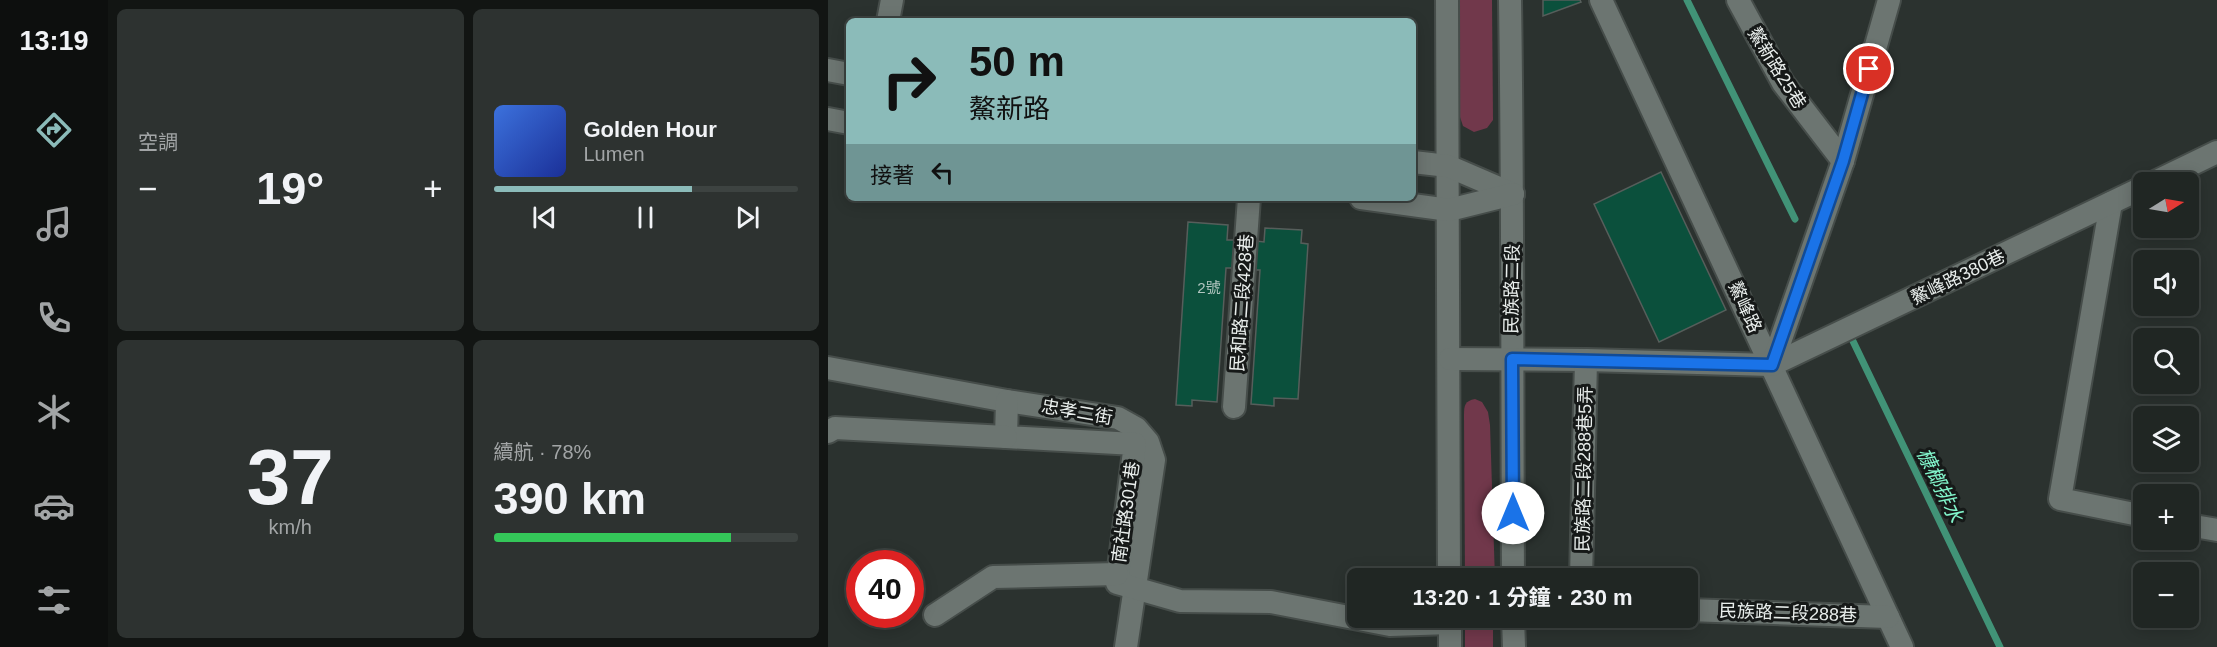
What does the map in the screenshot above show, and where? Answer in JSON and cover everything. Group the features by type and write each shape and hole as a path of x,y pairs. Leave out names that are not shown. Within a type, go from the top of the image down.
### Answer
{"street":[{"path":"889,18 892,0"},
{"path":"1447,0 1449,568"},
{"name":"民族路二段","path":"1510,0 1513,194 1513,568"},
{"name":"鰲峰路","path":"1600,0 1902,647"},
{"name":"鰲新路25巷","path":"1738,0 1783,83 1843,161"},
{"path":"1450,359 1772,365 1843,161 1889,0"},
{"path":"828,70 846,73"},
{"path":"828,119 846,122"},
{"path":"2175,172 2217,152"},
{"path":"1416,162 1448,166 1513,194"},
{"name":"鰲峰路380巷","path":"1772,365 2133,192"},
{"path":"1383,201 1449,210 1513,194"},
{"name":"民和路二段428巷","path":"1234,407 1249,201"},
{"path":"2111,203 2060,499 2133,514"},
{"name":"民族路二段288巷5弄","path":"1581,568 1586,360"},
{"name":"忠孝二街","path":"828,368 1007,401 1118,418 1136,428 1148,442 1154,460 1126,581 1126,647"},
{"path":"1006,437 1007,401"},
{"name":"南社路301巷","path":"828,432 835,428 1135,444 1126,581"},
{"path":"2199,527 2217,530"},
{"path":"935,615 993,577 1126,581 1180,601 1271,602 1347,617"},
{"name":"民族路二段288巷","path":"1698,610 1888,617"},
{"path":"1450,628 1450,647"},
{"path":"1513,628 1514,647"}],"shaded area":[{"path":"1460,0 1492,0 1493,120 1487,128 1474,132 1463,126 1460,117"},
{"path":"1475,399 1482,402 1488,412 1490,425 1495,568 1465,568 1464,412 1469,401"},
{"path":"1465,628 1493,628 1493,647 1465,647"}],"building":[{"path":"1543,0 1580,0 1581,2 1543,16"},
{"path":"1661,172 1726,310 1659,342 1594,204"},
{"path":"1188,222 1228,225 1227,240 1235,240 1233,268 1226,268 1217,402 1192,400 1192,406 1176,405"},
{"path":"1265,228 1302,230 1301,243 1308,244 1298,399 1274,398 1274,406 1251,404 1260,270 1254,270 1256,241 1264,242"}],"waterway":[{"name":"槺榔排水","path":"1687,0 1795,219"},
{"name":"槺榔排水","path":"1851,337 2000,647"}],"route":[{"path":"1513,513 1512,359 1772,365 1843,161 1869,69"}]}
